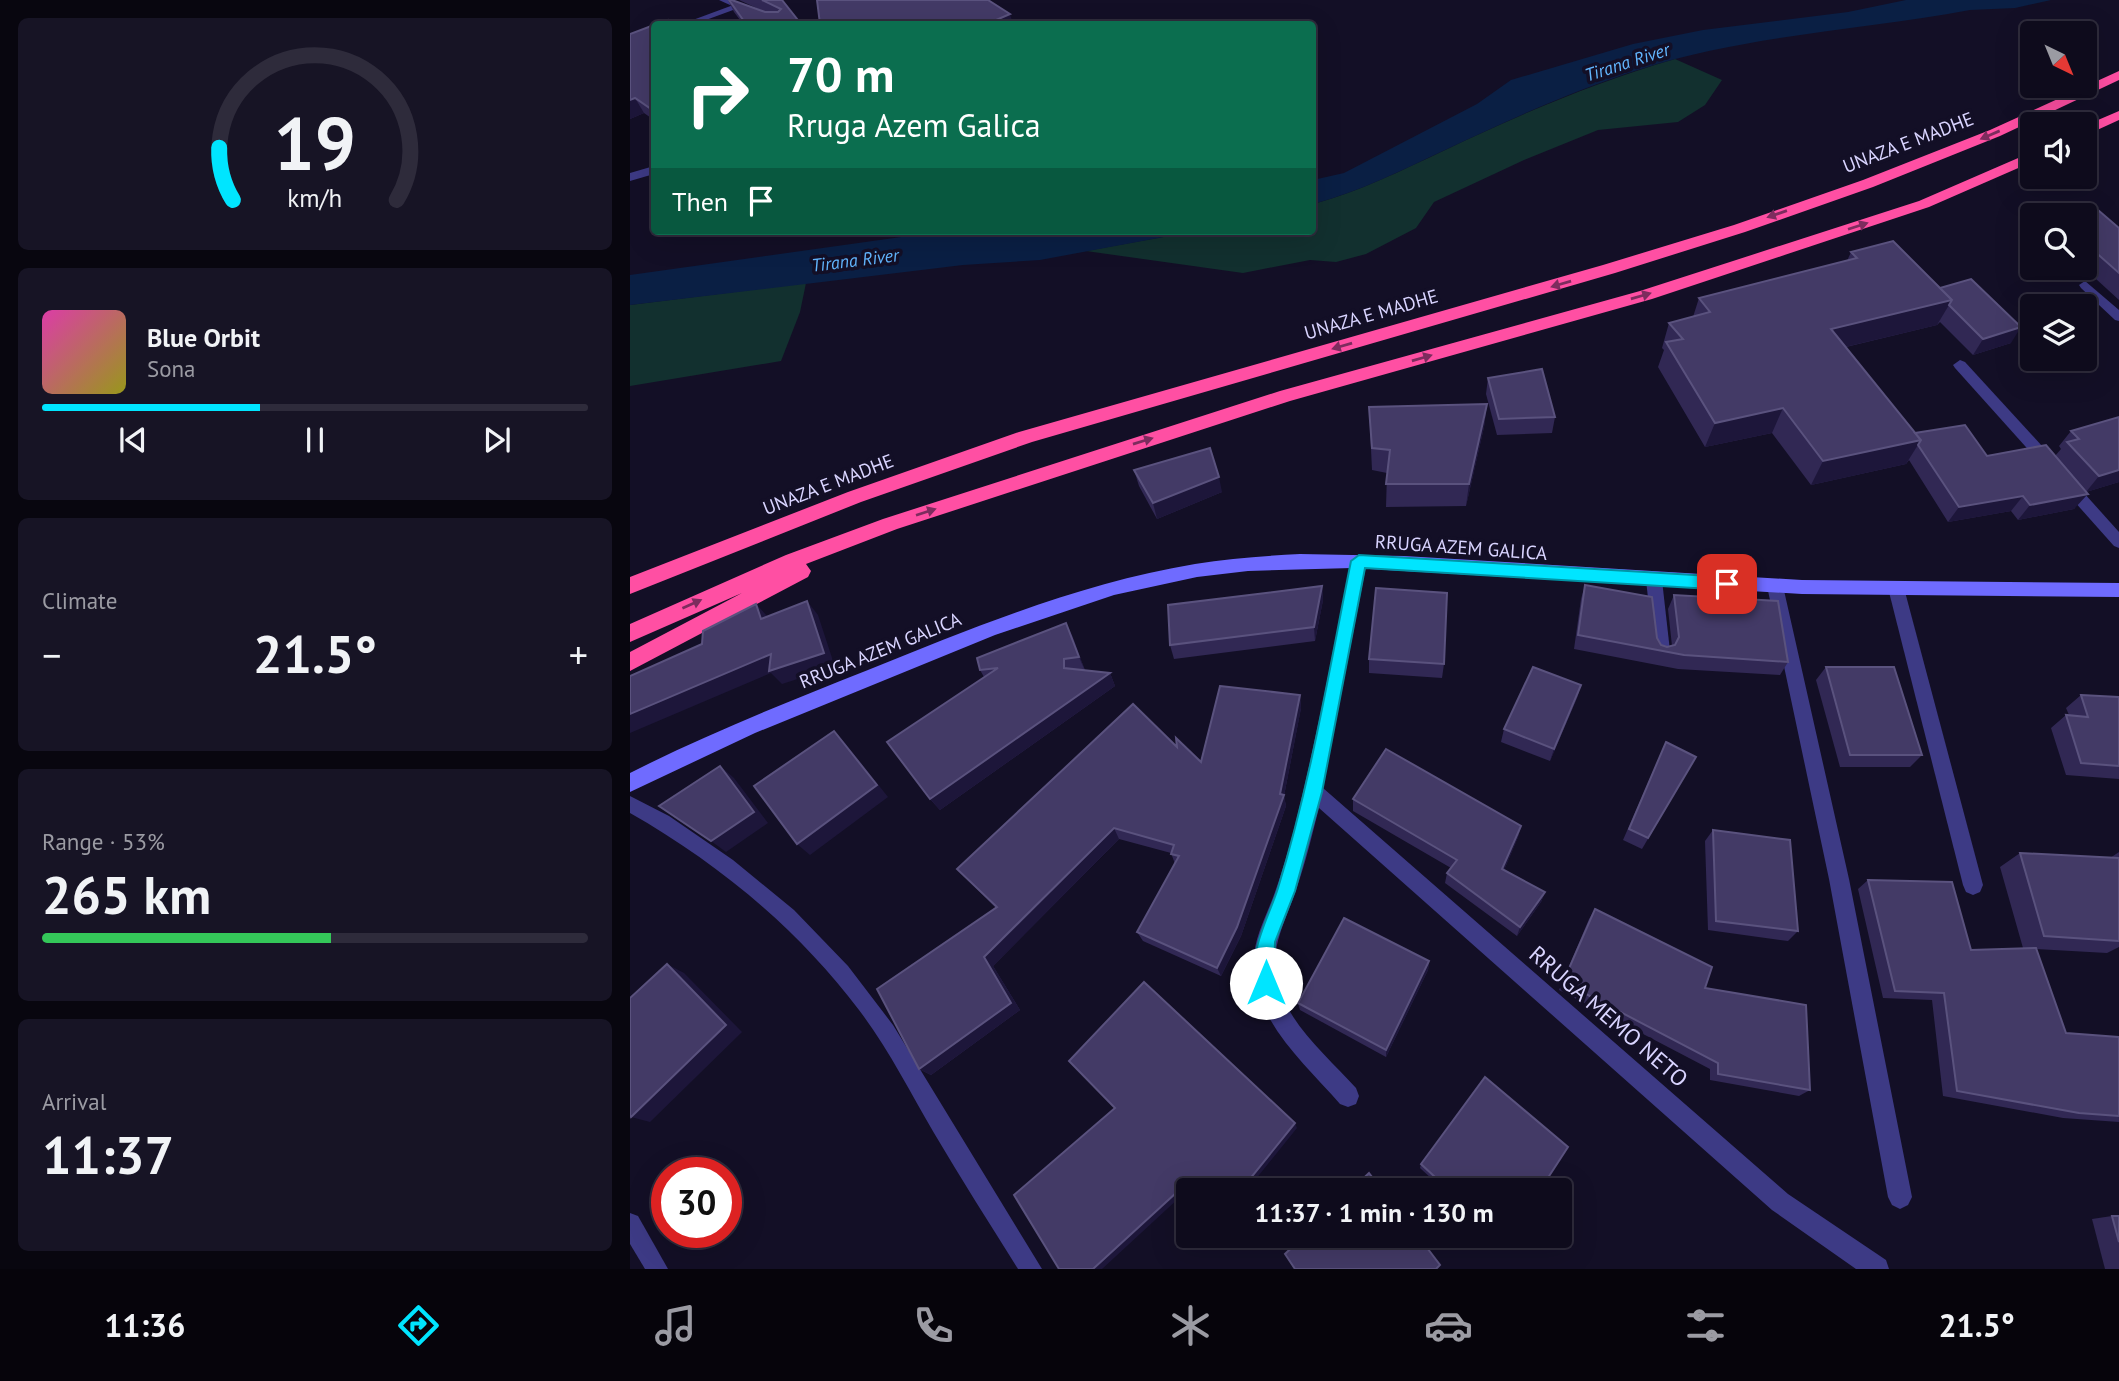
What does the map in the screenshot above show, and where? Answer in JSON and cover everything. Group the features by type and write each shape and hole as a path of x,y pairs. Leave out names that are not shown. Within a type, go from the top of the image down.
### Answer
{"highway":[{"name":"UNAZA E MADHE","path":"630,584 882,486 1083,419 1647,260 1927,162 2061,105 2119,75"},
{"path":"2097,126 2119,115"},
{"path":"630,633 720,592 890,524 1286,396 1646,295 1924,205 2020,161"},
{"path":"630,662 890,524"}],"main road":[{"name":"RRUGA AZEM GALICA","path":"630,783 688,753 965,638 1122,587 1196,570 1249,564 1359,561 1775,586 2119,590"}],"street":[{"path":"724,0 773,21"},
{"path":"739,6 756,0"},
{"path":"630,177 651,171"},
{"path":"1348,1096 1283,1020 1266,983 1266,942 1286,891 1314,792 1359,561"},
{"path":"1775,586 1839,879 1900,1197"},
{"path":"1896,589 1973,885"},
{"name":"RRUGA MEMO NETO","path":"1314,792 1780,1202 1877,1269"}],"lane":[{"path":"696,21 739,6"},
{"path":"2085,285 2119,317"},
{"path":"1960,365 2119,542"},
{"path":"1654,580 1662,651"},
{"path":"630,804 708,854 772,904 824,952 866,1003 897,1049 944,1131 1031,1269"},
{"path":"633,1236 657,1269"}],"green space":[{"path":"1675,59 1722,80 1705,105 1678,122 1598,130 1524,160 1434,202 1416,228 1366,254 1336,262 1310,260 1243,273 1086,251 1174,235 1316,235 1316,203 1375,182 1499,125 1624,75"},
{"path":"806,283 800,312 781,361 630,386 630,305"}],"water":[{"name":"Tirana River","path":"1906,0 2051,0 2015,8 1970,10 1763,41 1722,48 1641,69 1566,96 1380,180 1316,203 1316,179 1344,173 1477,104 1511,80 1633,44 1703,30 1848,12"},
{"name":"Tirana River","path":"915,235 1174,235 1040,260 963,265 630,305 630,275"}],"building":[{"path":"729,0 765,12 778,12 781,9 762,0 782,0 799,21 744,21"},
{"path":"817,0 988,0 1010,14 994,21 820,21"},
{"path":"651,26 651,109 635,98 630,100 630,34"},
{"path":"2097,210 2119,228 2119,273 2097,254"},
{"path":"1893,241 1952,300 1831,329 1921,440 1823,461 1783,408 1715,423 1666,342 1683,339 1669,323 1710,312 1699,298 1857,258 1851,252"},
{"path":"1971,279 2020,327 1983,339 1949,305 1952,300 1940,288"},
{"path":"1542,369 1555,417 1499,419 1488,378"},
{"path":"1487,404 1469,484 1386,484 1390,450 1372,448 1369,407"},
{"path":"2119,417 2119,470 2099,476 2067,442 2079,439 2071,431"},
{"path":"1965,425 1987,456 2046,445 2088,494 2030,505 2023,496 1959,507 1918,445 1921,440 1915,433"},
{"path":"1210,448 1219,477 1153,503 1134,470"},
{"path":"1585,585 1652,597 1657,638 1661,645 1667,647 1675,645 1679,637 1674,595 1778,601 1788,662 1684,655 1578,635"},
{"path":"1322,586 1314,627 1170,645 1168,605"},
{"path":"1376,588 1447,593 1444,664 1369,659"},
{"path":"807,601 824,653 769,671 771,654 630,714 630,676 702,644 703,631 756,604 761,619"},
{"path":"1066,623 1079,657 1064,659 1064,668 1110,673 930,799 887,742 998,668 980,670 977,658"},
{"path":"1533,667 1581,685 1554,749 1504,729"},
{"path":"1826,667 1894,667 1922,755 1850,755"},
{"path":"1220,686 1300,695 1280,794 1284,795 1237,927 1217,968 1137,932 1179,856 1171,854 1174,845 1114,828 984,957 1011,1003 919,1069 877,989 997,907 957,869 1133,704 1177,747 1176,738 1201,762"},
{"path":"2081,695 2119,697 2119,766 2081,763 2066,715 2088,717"},
{"path":"834,731 877,785 797,844 754,786"},
{"path":"1666,742 1696,757 1648,838 1629,829"},
{"path":"1386,749 1521,826 1502,869 1545,892 1520,927 1447,873 1457,860 1353,799"},
{"path":"720,766 754,812 711,841 659,806"},
{"path":"1713,830 1790,840 1798,931 1716,921"},
{"path":"2020,853 2119,858 2119,941 2044,936"},
{"path":"1868,880 1952,882 1971,950 2036,948 2066,1033 2119,1037 2119,1116 2079,1113 1957,1091 1944,993 1895,991"},
{"path":"1595,909 1712,967 1705,988 1806,1005 1810,1090 1718,1074 1718,1063 1563,982"},
{"path":"1344,918 1429,961 1386,1050 1298,1003"},
{"path":"667,964 726,1025 631,1117 630,998"},
{"path":"1144,982 1295,1123 1251,1178 1176,1178 1176,1193 1093,1269 1059,1269 1014,1195 1115,1108 1069,1061"},
{"path":"1485,1077 1568,1147 1548,1178 1436,1178 1421,1164"},
{"path":"2112,1216 2119,1216 2119,1242"},
{"path":"1291,1248 1427,1248 1440,1265 1436,1269 1295,1269 1285,1254"}],"route":[{"path":"1266,983 1266,942 1286,891 1314,792 1359,561 1727,584"}]}
